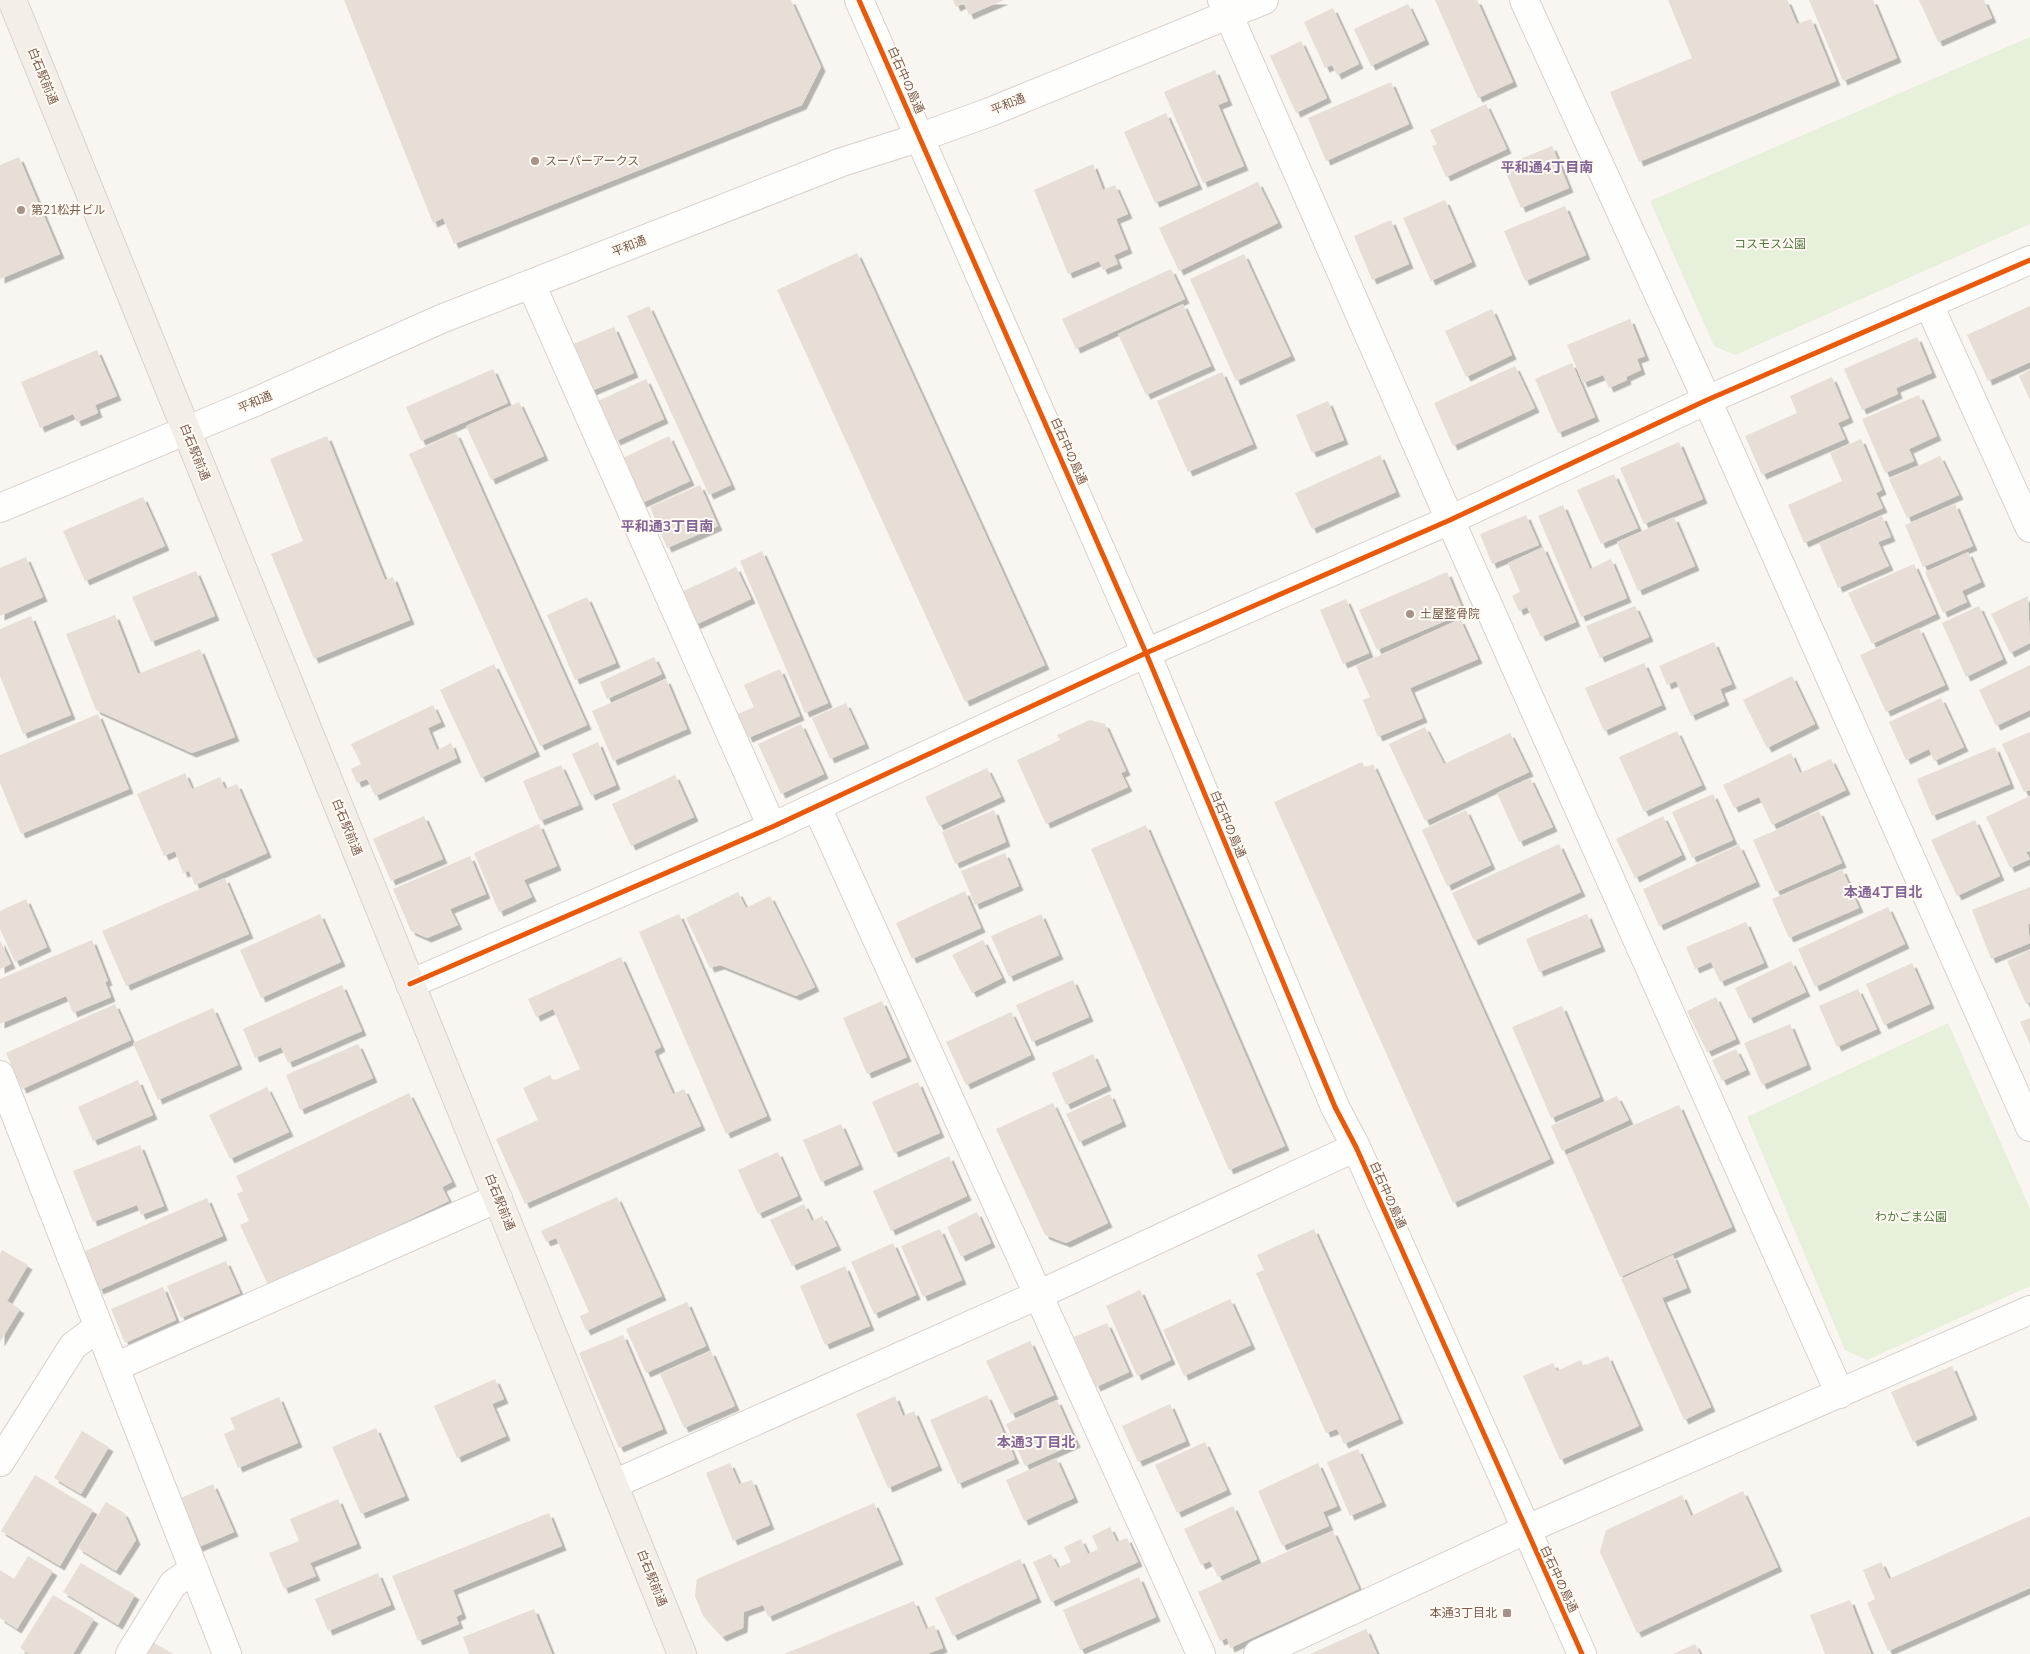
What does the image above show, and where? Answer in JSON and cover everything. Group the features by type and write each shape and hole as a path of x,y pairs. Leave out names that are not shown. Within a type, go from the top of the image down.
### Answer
{"main road":[{"name":"白石駅前通","path":"12,0 682,1654"}],"street":[{"name":"白石中の島通","path":"859,0 921,137 1146,653 1331,1098 1356,1147 1525,1530 1582,1654"},
{"name":"平和通","path":"0,508 186,431 441,320 842,162 921,137 990,112 1225,7 1264,0"},
{"path":"1524,0 1707,400 2030,1127"},
{"path":"1225,7 1450,520 1840,1394"},
{"path":"410,984 817,807 1146,653 1450,520 1707,400 2030,260"},
{"path":"531,284 772,827"},
{"path":"1929,305 2030,528"},
{"path":"817,807 1200,1654"},
{"path":"1,1079 97,1328 115,1366 227,1654"},
{"path":"614,1484 1038,1294 1356,1147"},
{"path":"115,1366 498,1198"},
{"path":"1258,1654 1525,1530 2030,1310"},
{"path":"0,1462 73,1346 97,1328"},
{"path":"130,1654 172,1584 194,1569"}],"green space":[{"name":"コスモス公園","path":"2030,37 2030,224 1735,355 1714,346 1650,201"},
{"name":"わかごま公園","path":"1948,1023 2030,1209 2030,1286 1867,1360 1845,1350 1747,1117"}],"building":[{"name":"スーパーアークス","path":"344,0 791,0 821,67 802,105 454,244 443,218 433,223"},
{"path":"953,0 1004,0 969,15 964,3 956,7"},
{"path":"1435,0 1477,0 1513,82 1478,98"},
{"path":"1668,0 1787,0 1797,24 1811,19 1836,81 1639,162 1610,92 1692,58"},
{"path":"1809,0 1873,0 1897,58 1843,81"},
{"path":"1919,0 1984,0 1992,18 1938,42"},
{"path":"1408,4 1425,40 1371,66 1354,29"},
{"path":"1333,8 1359,64 1337,75 1332,65 1325,68 1304,22"},
{"path":"1301,41 1327,98 1296,113 1270,56"},
{"path":"1215,70 1228,101 1218,105 1244,166 1203,183 1164,92"},
{"path":"1391,82 1409,124 1326,161 1308,118"},
{"path":"1486,104 1507,149 1446,177 1432,146 1437,144 1430,130"},
{"path":"1166,113 1198,185 1155,203 1124,132"},
{"path":"1552,146 1569,188 1521,208 1503,166"},
{"name":"第21松井ビル","path":"19,157 60,254 0,279 0,165"},
{"path":"1093,164 1103,190 1115,185 1128,214 1116,219 1128,249 1114,255 1118,264 1103,270 1099,261 1068,274 1034,190"},
{"path":"1258,182 1278,223 1179,271 1159,228"},
{"path":"1445,200 1472,262 1431,281 1403,218"},
{"path":"1565,206 1586,255 1525,281 1504,231"},
{"path":"1391,220 1409,264 1372,280 1354,236"},
{"path":"857,253 1045,665 965,702 777,290"},
{"path":"1244,254 1291,356 1236,381 1190,279"},
{"path":"1171,269 1185,299 1076,349 1062,319"},
{"path":"1183,304 1211,366 1146,395 1118,334"},
{"path":"649,306 731,485 709,495 627,316"},
{"path":"2030,306 2030,362 1988,381 1967,335"},
{"path":"1492,309 1512,355 1466,377 1445,331"},
{"path":"1630,319 1645,356 1637,359 1641,370 1626,377 1627,380 1609,388 1603,375 1583,383 1567,345"},
{"path":"614,327 634,373 589,392 569,346"},
{"path":"1917,337 1932,373 1896,388 1898,394 1862,410 1844,369"},
{"path":"97,350 117,396 95,405 98,413 77,422 73,414 40,428 21,382"},
{"path":"1572,363 1595,417 1558,433 1535,379"},
{"path":"1515,366 1535,408 1453,446 1434,403"},
{"path":"493,369 508,403 421,441 406,407"},
{"path":"2030,370 2030,400 2019,376"},
{"path":"1222,372 1253,444 1188,472 1157,401"},
{"path":"1832,377 1849,418 1838,423 1845,439 1762,475 1745,436 1797,413 1790,396"},
{"path":"646,379 664,419 616,441 598,401"},
{"path":"1919,395 1937,436 1909,449 1914,461 1885,473 1862,419"},
{"path":"1328,401 1344,440 1312,453 1296,415"},
{"path":"519,402 544,456 491,480 466,426"},
{"path":"456,433 587,725 540,746 409,454"},
{"path":"327,436 385,580 393,577 410,620 314,659 271,554 303,541 270,459"},
{"path":"669,436 690,481 642,503 621,459"},
{"path":"1861,439 1882,490 1876,493 1883,508 1804,543 1788,505 1842,481 1830,453"},
{"path":"1679,442 1703,499 1644,524 1620,468"},
{"path":"1380,455 1396,492 1312,529 1295,493"},
{"path":"1940,456 1959,495 1907,518 1889,479"},
{"path":"1614,474 1638,528 1601,544 1577,490"},
{"path":"700,485 718,526 667,548 650,507"},
{"path":"143,497 165,546 85,581 63,531"},
{"path":"1955,504 1973,546 1923,567 1905,525"},
{"path":"1563,505 1590,569 1611,559 1627,598 1581,617 1538,516"},
{"path":"1526,515 1539,545 1492,564 1480,534"},
{"path":"1882,516 1891,537 1878,542 1889,566 1838,588 1819,543"},
{"path":"1674,517 1695,566 1638,591 1617,542"},
{"path":"1543,547 1576,622 1541,637 1527,607 1519,611 1512,596 1520,592 1508,563"},
{"path":"762,551 828,703 805,713 740,561"},
{"path":"1968,552 1981,582 1962,591 1967,602 1943,613 1925,572"},
{"path":"26,557 43,597 0,616 0,568"},
{"path":"1914,564 1936,614 1872,644 1848,593"},
{"path":"736,567 751,599 695,625 681,592"},
{"path":"196,571 215,616 151,642 132,597"},
{"path":"1447,572 1464,613 1377,650 1359,610"},
{"path":"2028,596 2030,643 2010,653 1991,614"},
{"path":"587,597 616,663 575,680 547,615"},
{"path":"1346,599 1369,653 1343,664 1320,610"},
{"path":"1635,606 1649,637 1600,658 1586,626"},
{"path":"1979,606 2003,659 1966,677 1942,623"},
{"path":"115,615 138,674 200,649 235,737 192,753 96,710 66,634"},
{"path":"31,616 71,715 23,734 0,676 0,629"},
{"path":"1460,619 1478,659 1410,688 1423,718 1378,737 1363,700 1370,697 1356,666"},
{"path":"1919,628 1945,685 1886,712 1860,655"},
{"path":"1714,642 1732,684 1720,689 1725,701 1691,716 1676,681 1667,685 1659,666"},
{"path":"654,657 662,674 607,699 600,682"},
{"path":"1644,663 1662,705 1604,731 1585,688"},
{"path":"494,664 536,752 481,778 440,690"},
{"path":"2030,665 2030,710 1996,726 1979,690"},
{"path":"780,669 800,716 748,738 738,714 754,707 744,685"},
{"path":"1792,676 1815,724 1767,748 1743,700"},
{"path":"666,679 687,729 613,761 592,711"},
{"path":"1941,698 1964,747 1934,761 1929,749 1906,760 1889,722"},
{"path":"846,703 865,744 830,759 812,718"},
{"path":"433,705 441,722 428,728 437,750 451,743 457,758 375,796 367,779 357,783 351,769 361,764 351,744"},
{"path":"98,714 129,789 21,834 0,783 0,755"},
{"path":"1090,720 1105,724 1126,771 1121,773 1128,787 1046,824 1017,760 1060,740 1057,735"},
{"path":"801,724 824,774 781,794 758,744"},
{"path":"1425,727 1444,764 1510,733 1529,772 1425,821 1389,744"},
{"path":"1677,731 1702,785 1644,812 1619,757"},
{"path":"2030,732 2030,790 2024,792 2002,744"},
{"path":"598,742 616,785 591,796 572,754"},
{"path":"1995,747 2010,784 1932,816 1917,779"},
{"path":"1791,753 1800,773 1831,759 1846,790 1772,825 1759,797 1734,808 1723,785"},
{"path":"1362,762 1365,768 1373,764 1550,1159 1453,1203 1274,802"},
{"path":"561,765 579,805 540,821 523,781"},
{"path":"987,768 1001,797 939,826 925,797"},
{"path":"185,773 192,789 220,777 225,789 237,784 267,853 195,885 189,871 183,873 175,851 164,856 137,794"},
{"path":"675,775 694,817 631,846 612,804"},
{"path":"1530,778 1553,827 1519,842 1497,793"},
{"path":"1713,794 1733,840 1692,858 1672,812"},
{"path":"2030,796 2030,851 2026,852 2030,859 2010,868 1986,817"},
{"path":"994,810 1006,842 955,864 942,832"},
{"path":"1466,810 1491,865 1447,886 1422,830"},
{"path":"1819,811 1842,863 1776,892 1753,840"},
{"path":"424,816 443,859 391,881 373,839"},
{"path":"1663,816 1682,855 1635,878 1616,839"},
{"path":"1975,820 2000,876 1957,896 1931,840"},
{"path":"539,824 557,866 524,880 532,897 499,912 474,853"},
{"path":"1146,825 1285,1146 1229,1170 1091,849"},
{"path":"1559,844 1581,892 1474,941 1452,893"},
{"path":"1739,845 1756,882 1659,926 1643,889"},
{"path":"1005,853 1019,886 975,905 961,871"},
{"path":"470,856 486,894 450,909 458,925 427,938 411,931 393,889"},
{"path":"1842,869 1859,908 1789,938 1772,899"},
{"path":"225,878 249,934 126,986 102,931"},
{"path":"2030,887 2030,924 2028,924 2030,943 1991,959 1972,910"},
{"path":"965,891 981,928 912,959 896,923"},
{"path":"738,892 746,908 770,896 815,987 796,996 720,965 710,968 686,918"},
{"path":"26,899 47,947 15,962 0,929 0,911"},
{"path":"1888,907 1905,944 1815,987 1798,949"},
{"path":"320,914 341,962 261,998 240,950"},
{"path":"679,914 767,1116 726,1134 639,932"},
{"path":"1041,914 1059,955 1009,977 991,936"},
{"path":"1587,914 1601,947 1539,972 1526,939"},
{"path":"1746,922 1764,963 1720,982 1711,962 1695,969 1686,947"},
{"path":"0,940 11,964 0,969"},
{"path":"92,940 108,981 105,982 111,997 73,1013 66,996 0,1024 0,979"},
{"path":"983,940 1002,978 972,993 952,955"},
{"path":"2030,950 2030,1002 2026,1004 2007,961"},
{"path":"621,957 661,1047 654,1051 673,1094 684,1089 701,1126 525,1204 496,1139 538,1120 523,1088 550,1075 553,1081 580,1069 553,1009 536,1017 528,999"},
{"path":"1791,961 1806,992 1749,1019 1735,988"},
{"path":"1912,963 1930,1004 1884,1025 1866,984"},
{"path":"1073,980 1089,1017 1032,1042 1016,1005"},
{"path":"342,985 362,1031 288,1063 281,1047 255,1058 243,1029"},
{"path":"1858,989 1877,1029 1837,1047 1819,1006"},
{"path":"1716,997 1736,1039 1707,1052 1687,1011"},
{"path":"882,1001 907,1057 867,1074 843,1018"},
{"path":"115,1004 131,1040 22,1089 6,1053"},
{"path":"1562,1006 1600,1097 1551,1118 1512,1027"},
{"path":"213,1008 238,1065 158,1100 133,1043"},
{"path":"1011,1012 1031,1055 966,1085 946,1042"},
{"path":"2030,1018 2030,1044 2020,1022"},
{"path":"1790,1024 1807,1065 1762,1085 1744,1043"},
{"path":"358,1044 373,1078 300,1110 286,1075"},
{"path":"1736,1049 1746,1070 1722,1081 1712,1060"},
{"path":"1093,1054 1107,1086 1066,1105 1052,1073"},
{"path":"138,1080 153,1115 93,1141 78,1107"},
{"path":"918,1082 940,1133 894,1153 872,1102"},
{"path":"267,1087 289,1132 230,1159 209,1115"},
{"path":"409,1093 452,1182 442,1187 449,1201 269,1287 240,1225 249,1221 237,1194 243,1191 236,1176"},
{"path":"1110,1094 1122,1122 1079,1142 1066,1114"},
{"path":"1617,1096 1629,1120 1562,1151 1551,1126"},
{"path":"1053,1103 1108,1223 1066,1243 1045,1235 996,1129"},
{"path":"1679,1105 1732,1227 1620,1277 1566,1155"},
{"path":"841,1124 859,1165 821,1182 803,1140"},
{"path":"140,1145 164,1206 141,1215 137,1205 93,1222 73,1171"},
{"path":"778,1152 798,1196 758,1214 738,1170"},
{"path":"949,1156 967,1196 891,1231 873,1191"},
{"path":"617,1197 662,1296 586,1331 580,1316 589,1312 556,1238 546,1242 541,1231"},
{"path":"207,1198 223,1236 99,1290 83,1252"},
{"path":"804,1204 812,1221 822,1216 837,1246 792,1266 770,1220"},
{"path":"977,1212 991,1243 961,1257 947,1227"},
{"path":"940,1229 962,1280 923,1297 901,1246"},
{"path":"1314,1229 1399,1419 1344,1444 1337,1429 1326,1433 1256,1273 1264,1270 1257,1255"},
{"path":"893,1243 916,1295 874,1314 851,1262"},
{"path":"2,1250 28,1265 7,1301 20,1309 0,1342 0,1254"},
{"path":"1673,1255 1687,1288 1662,1298 1711,1407 1684,1420 1621,1279"},
{"path":"226,1261 240,1293 181,1318 167,1286"},
{"path":"845,1266 870,1326 825,1345 800,1286"},
{"path":"163,1287 176,1320 125,1343 111,1309"},
{"path":"1140,1290 1171,1360 1137,1376 1106,1306"},
{"path":"1230,1299 1251,1345 1184,1376 1163,1330"},
{"path":"687,1302 706,1346 646,1373 626,1329"},
{"path":"1107,1323 1129,1372 1096,1387 1074,1337"},
{"path":"623,1335 663,1429 619,1448 579,1353"},
{"path":"1030,1341 1054,1395 1011,1414 986,1361"},
{"path":"711,1351 735,1406 684,1428 660,1374"},
{"path":"1608,1356 1639,1426 1560,1460 1523,1376 1553,1363 1557,1371 1581,1360 1583,1366"},
{"path":"1952,1366 1973,1415 1913,1442 1891,1392"},
{"path":"495,1379 504,1399 492,1404 506,1436 457,1458 434,1406"},
{"path":"987,1395 1015,1459 958,1484 930,1420"},
{"path":"895,1396 903,1416 914,1411 938,1466 888,1488 856,1414"},
{"path":"279,1397 298,1443 238,1468 224,1434 235,1429 230,1418"},
{"path":"1057,1400 1076,1443 1025,1466 1006,1424"},
{"path":"1170,1404 1186,1441 1138,1462 1122,1426"},
{"path":"376,1428 405,1496 361,1514 332,1447"},
{"path":"82,1431 109,1447 81,1494 54,1478"},
{"path":"1205,1442 1227,1490 1177,1513 1155,1465"},
{"path":"1358,1449 1382,1502 1350,1516 1327,1462"},
{"path":"1056,1458 1074,1498 1024,1521 1006,1480"},
{"path":"730,1463 739,1484 752,1480 770,1525 733,1541 706,1473"},
{"path":"1318,1463 1337,1506 1323,1512 1329,1526 1282,1546 1258,1491"},
{"path":"35,1475 93,1510 60,1566 1,1531"},
{"path":"213,1484 234,1532 194,1549 174,1501"},
{"path":"1743,1491 1778,1567 1637,1633 1600,1552 1606,1530 1682,1495 1691,1516"},
{"path":"338,1499 357,1544 310,1563 316,1576 284,1589 269,1553 299,1541 290,1519"},
{"path":"106,1502 124,1513 136,1540 116,1571 78,1548"},
{"path":"874,1503 899,1560 768,1617 763,1605 744,1612 743,1628 722,1637 703,1616 695,1596 697,1579"},
{"path":"1233,1506 1257,1559 1218,1577 1210,1561 1201,1565 1184,1529"},
{"path":"549,1513 562,1546 453,1590 462,1614 456,1617 459,1624 418,1641 392,1576"},
{"path":"2030,1516 2030,1588 1888,1651 1867,1603 1875,1599 1863,1570 1881,1562 1889,1579"},
{"path":"1110,1527 1117,1542 1127,1538 1138,1562 1051,1602 1033,1562 1051,1554 1058,1568 1071,1562 1064,1547 1081,1539 1088,1554 1098,1549 1092,1536"},
{"path":"1333,1531 1359,1589 1230,1648 1227,1638 1220,1641 1198,1592"},
{"path":"28,1556 53,1571 17,1629 0,1618 0,1570 14,1579"},
{"path":"1020,1559 1037,1598 953,1636 935,1598"},
{"path":"81,1563 135,1595 118,1625 63,1592"},
{"path":"378,1573 391,1605 328,1631 315,1599"},
{"path":"1139,1577 1156,1617 1080,1650 1063,1610"},
{"path":"53,1595 94,1619 73,1654 29,1654 20,1648"},
{"path":"1850,1600 1871,1654 1825,1654 1810,1615"},
{"path":"914,1601 926,1629 934,1625 943,1648 927,1654 784,1654"},
{"path":"534,1609 552,1654 469,1654 463,1637"},
{"path":"1366,1629 1377,1654 1310,1654"},
{"path":"153,1642 173,1654 146,1654"},
{"path":"1695,1644 1700,1654 1673,1654"}],"cycle path":[{"path":"859,0 1146,653 1335,1107 1356,1147 1582,1654"},
{"path":"410,984 772,827 1146,653 1450,520 1707,400 2030,260"}],"place":[{"name":"スーパーアークス","path":"535,161"},
{"name":"第21松井ビル","path":"21,210"},
{"name":"土屋整骨院","path":"1410,614"},
{"name":"本通3丁目北","path":"1507,1613"}],"district":[{"name":"平和通4丁目南","path":"1547,167"},
{"name":"平和通3丁目南","path":"667,526"},
{"name":"本通4丁目北","path":"1883,892"},
{"name":"本通3丁目北","path":"1036,1442"}]}
